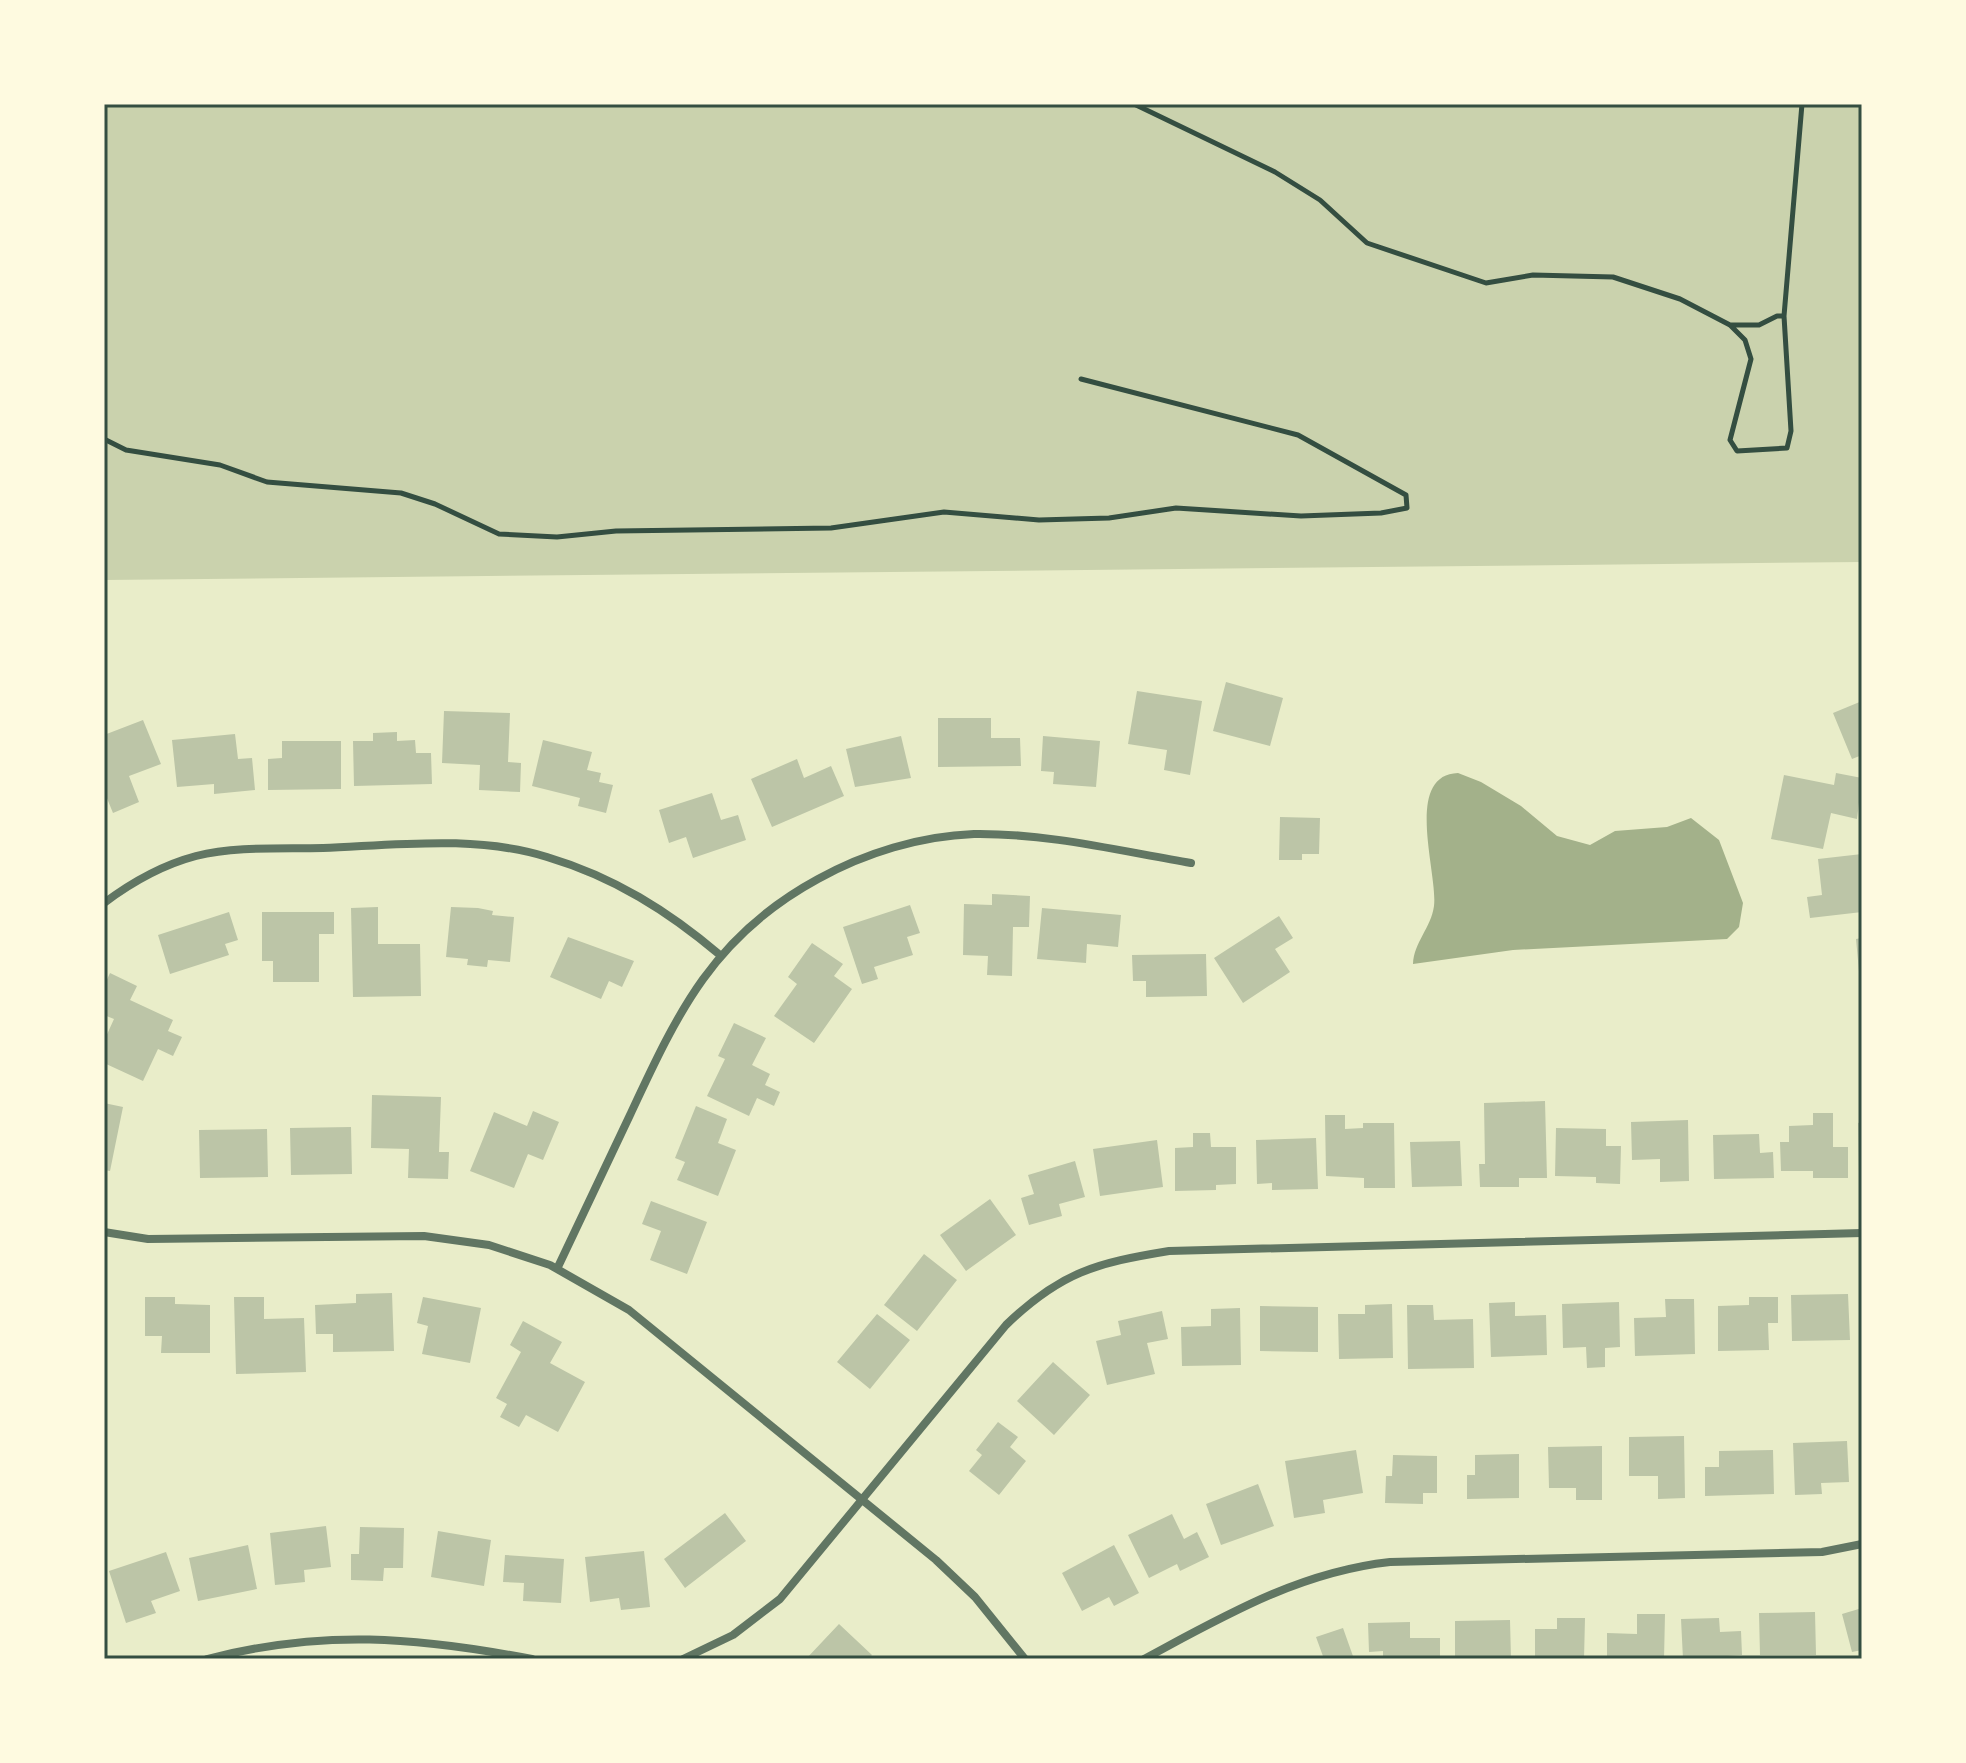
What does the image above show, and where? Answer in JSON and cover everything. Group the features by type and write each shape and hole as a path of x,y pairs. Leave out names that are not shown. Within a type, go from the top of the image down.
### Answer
{"street":[{"path":"557,1269 677,1016 720,955 757,919 802,887 869,855 926,840 971,834 1017,835 1191,863"},
{"path":"104,903 132,882 166,866 220,851 484,846 546,856 609,880 670,915 720,955"},
{"path":"104,1232 148,1239 424,1236 489,1245 557,1269 629,1310 936,1560 975,1597 1025,1659"},
{"path":"683,1659 715,1647 762,1616 787,1592 1021,1309 1065,1279 1120,1258 1169,1251 1862,1233"},
{"path":"1144,1659 1286,1586 1360,1566 1390,1562 1822,1552 1862,1544"},
{"path":"207,1659 266,1645 331,1638 414,1639 532,1659"}],"path":[{"path":"1134,104 1275,172 1320,200 1367,243 1486,283 1533,275 1613,277 1680,299 1730,325 1745,340 1751,359 1730,440 1737,451 1772,452 1787,448 1791,431 1784,316 1802,104"},
{"path":"1862,275 1862,291"},
{"path":"1730,325 1759,325 1784,316"},
{"path":"104,439 126,450 220,465 267,482 401,493 435,504 499,534 557,537 616,531 691,533 831,528 944,512 992,519 1039,520 1109,518 1176,508 1301,516 1381,513 1407,508 1406,495 1298,435 1081,379"}],"shaded area":[{"path":"104,104 1862,104 1862,562 104,580"},
{"path":"1458,773 1481,782 1521,806 1557,836 1590,845 1615,831 1667,827 1691,818 1719,840 1743,903 1739,927 1727,939 1513,950 1413,964 1434,906 1427,807 1432,790 1441,778"}],"building":[{"path":"1226,682 1283,698 1270,746 1213,731"},
{"path":"1137,691 1202,701 1190,775 1164,770 1167,750 1128,744"},
{"path":"1862,701 1862,755 1852,759 1833,713"},
{"path":"444,711 510,713 508,762 521,763 520,792 479,790 480,765 442,763"},
{"path":"938,718 991,718 991,738 1020,738 1021,766 938,767"},
{"path":"143,720 161,764 129,776 139,802 113,813 104,791 104,735"},
{"path":"397,732 397,741 415,740 416,753 431,753 432,784 354,786 353,741 373,741 373,733"},
{"path":"235,734 238,759 252,758 255,790 214,794 214,784 177,787 172,740"},
{"path":"901,736 911,778 855,787 846,749"},
{"path":"1043,736 1100,741 1096,787 1053,784 1054,772 1041,771"},
{"path":"543,740 592,752 587,770 601,773 599,782 613,785 606,813 578,806 580,798 532,786"},
{"path":"282,741 341,741 341,789 268,790 268,759 282,758"},
{"path":"797,759 804,778 831,766 844,796 772,827 751,779"},
{"path":"1836,773 1862,778 1857,819 1831,813 1823,849 1771,839 1784,775 1834,785"},
{"path":"712,793 721,820 738,815 746,840 693,858 686,837 669,843 659,810"},
{"path":"1280,817 1320,818 1319,854 1302,854 1302,860 1279,860"},
{"path":"1862,854 1862,912 1810,918 1807,897 1822,895 1818,859"},
{"path":"992,894 1030,896 1029,927 1013,927 1012,976 987,975 988,956 963,955 964,904 992,905"},
{"path":"910,905 920,933 907,937 913,955 874,967 878,979 862,984 843,927"},
{"path":"378,907 378,944 420,944 421,996 353,997 351,908"},
{"path":"451,907 478,908 493,911 492,915 514,917 510,962 488,960 487,967 467,965 468,959 446,957"},
{"path":"1042,908 1121,915 1118,947 1087,944 1086,963 1037,959"},
{"path":"229,912 238,940 225,944 229,955 170,974 158,935"},
{"path":"262,912 334,912 334,934 319,934 319,982 273,982 273,961 262,961"},
{"path":"1279,916 1293,938 1275,949 1290,972 1243,1003 1214,958"},
{"path":"568,937 634,961 622,987 609,981 601,999 550,977"},
{"path":"1862,938 1862,982 1860,982 1856,939"},
{"path":"812,943 843,964 834,976 852,989 814,1043 774,1016 797,984 788,977"},
{"path":"1206,954 1207,996 1146,997 1146,981 1133,981 1132,955"},
{"path":"110,973 137,986 130,1000 173,1020 168,1031 182,1037 173,1056 158,1049 143,1081 104,1063 104,1041 114,1019 104,1015 104,986"},
{"path":"734,1023 766,1038 752,1065 770,1074 765,1085 780,1092 774,1106 757,1098 749,1116 707,1096 725,1059 718,1056"},
{"path":"372,1095 441,1097 439,1152 449,1152 448,1179 408,1178 409,1149 371,1148"},
{"path":"1545,1101 1547,1178 1519,1178 1519,1187 1480,1187 1479,1164 1485,1164 1484,1103"},
{"path":"104,1103 123,1107 110,1171 104,1170"},
{"path":"696,1106 727,1119 718,1143 736,1150 718,1196 677,1180 685,1162 675,1158"},
{"path":"533,1111 559,1122 543,1160 528,1154 514,1188 470,1171 494,1112 527,1126"},
{"path":"1813,1113 1833,1113 1833,1147 1848,1147 1848,1178 1813,1178 1813,1171 1781,1171 1780,1142 1789,1142 1789,1126 1813,1125"},
{"path":"1325,1115 1345,1115 1345,1129 1363,1128 1363,1123 1394,1123 1395,1188 1364,1188 1364,1178 1326,1176"},
{"path":"1688,1120 1689,1181 1660,1182 1660,1159 1632,1160 1631,1122"},
{"path":"1862,1122 1862,1172 1859,1172 1858,1123"},
{"path":"351,1127 352,1174 291,1175 290,1128"},
{"path":"1556,1128 1606,1129 1606,1146 1621,1146 1620,1184 1596,1183 1596,1177 1555,1176"},
{"path":"267,1129 268,1177 200,1178 199,1130"},
{"path":"1193,1133 1210,1133 1211,1147 1236,1147 1236,1184 1216,1185 1216,1190 1175,1191 1175,1148 1193,1147"},
{"path":"1759,1134 1760,1153 1773,1152 1774,1178 1714,1179 1713,1135"},
{"path":"1316,1138 1318,1189 1272,1190 1272,1183 1257,1184 1256,1140"},
{"path":"1157,1140 1163,1187 1100,1196 1093,1149"},
{"path":"1460,1141 1462,1186 1412,1187 1410,1142"},
{"path":"1075,1161 1085,1197 1059,1204 1062,1216 1029,1225 1021,1198 1034,1194 1028,1175"},
{"path":"990,1199 1016,1235 966,1271 940,1235"},
{"path":"651,1201 707,1222 687,1274 650,1260 661,1231 642,1224"},
{"path":"924,1254 957,1280 917,1331 884,1305"},
{"path":"392,1293 394,1351 333,1352 333,1334 316,1334 315,1305 356,1303 356,1294"},
{"path":"1848,1294 1850,1340 1792,1341 1791,1295"},
{"path":"145,1297 175,1297 175,1304 210,1305 210,1353 161,1353 162,1336 145,1336"},
{"path":"234,1297 264,1297 264,1319 304,1318 306,1372 236,1374"},
{"path":"423,1297 481,1308 470,1363 422,1354 428,1326 417,1323"},
{"path":"1749,1297 1778,1297 1778,1323 1768,1323 1769,1350 1718,1351 1718,1306 1749,1305"},
{"path":"1665,1299 1694,1299 1695,1354 1635,1356 1634,1318 1666,1317"},
{"path":"1515,1302 1515,1316 1546,1315 1547,1355 1491,1357 1489,1303"},
{"path":"1619,1302 1620,1347 1605,1348 1605,1367 1587,1368 1586,1347 1563,1348 1562,1304"},
{"path":"1392,1304 1393,1358 1339,1359 1338,1314 1365,1314 1365,1305"},
{"path":"1407,1305 1433,1305 1434,1320 1473,1319 1474,1368 1408,1369"},
{"path":"1260,1306 1318,1307 1318,1352 1260,1351"},
{"path":"1240,1308 1241,1365 1182,1366 1181,1327 1211,1326 1211,1309"},
{"path":"1162,1311 1168,1339 1147,1343 1155,1374 1107,1385 1096,1341 1121,1335 1118,1321"},
{"path":"877,1314 910,1340 870,1389 837,1362"},
{"path":"523,1321 562,1342 550,1363 585,1382 558,1432 526,1415 519,1427 500,1417 507,1404 496,1398 521,1352 510,1345"},
{"path":"1053,1362 1090,1395 1054,1435 1017,1401"},
{"path":"998,1422 1018,1437 1010,1447 1026,1461 999,1495 969,1471 982,1455 976,1450"},
{"path":"1684,1436 1685,1498 1658,1499 1658,1476 1629,1476 1629,1437"},
{"path":"1847,1441 1849,1482 1821,1483 1822,1494 1795,1495 1793,1443"},
{"path":"1602,1446 1602,1500 1576,1500 1576,1488 1549,1488 1548,1447"},
{"path":"1356,1450 1363,1493 1323,1500 1325,1513 1294,1518 1285,1461"},
{"path":"1773,1450 1774,1494 1705,1496 1705,1467 1719,1467 1719,1451"},
{"path":"1519,1454 1519,1498 1467,1499 1467,1475 1475,1475 1475,1455"},
{"path":"1393,1455 1437,1456 1437,1493 1423,1493 1423,1504 1385,1503 1386,1476 1392,1476"},
{"path":"1258,1484 1274,1526 1221,1545 1206,1504"},
{"path":"725,1513 746,1541 685,1588 664,1559"},
{"path":"1172,1514 1184,1539 1197,1532 1209,1557 1180,1571 1177,1564 1149,1578 1128,1535"},
{"path":"326,1526 331,1567 304,1570 305,1582 275,1585 270,1533"},
{"path":"360,1527 404,1528 403,1568 384,1568 383,1581 351,1580 351,1554 359,1554"},
{"path":"438,1531 491,1540 484,1586 431,1577"},
{"path":"248,1545 257,1589 198,1601 189,1558"},
{"path":"1114,1545 1139,1593 1114,1606 1109,1597 1082,1611 1062,1573"},
{"path":"644,1551 650,1607 621,1610 619,1598 590,1602 585,1557"},
{"path":"166,1552 180,1591 151,1601 156,1613 126,1623 109,1571"},
{"path":"505,1555 564,1559 561,1603 523,1601 524,1583 503,1582"},
{"path":"1862,1608 1862,1650 1852,1652 1842,1614"},
{"path":"1815,1612 1816,1655 1760,1655 1759,1613"},
{"path":"1637,1614 1665,1614 1664,1659 1607,1659 1607,1633 1637,1634"},
{"path":"1557,1618 1585,1618 1584,1659 1535,1659 1535,1629 1557,1629"},
{"path":"1719,1618 1720,1632 1741,1631 1742,1655 1683,1659 1681,1619"},
{"path":"1510,1620 1511,1659 1455,1659 1455,1621"},
{"path":"1410,1622 1410,1638 1440,1638 1440,1659 1383,1659 1383,1651 1369,1652 1368,1623"},
{"path":"839,1624 872,1655 868,1659 806,1659"},
{"path":"1343,1628 1354,1659 1324,1659 1316,1637"}]}
